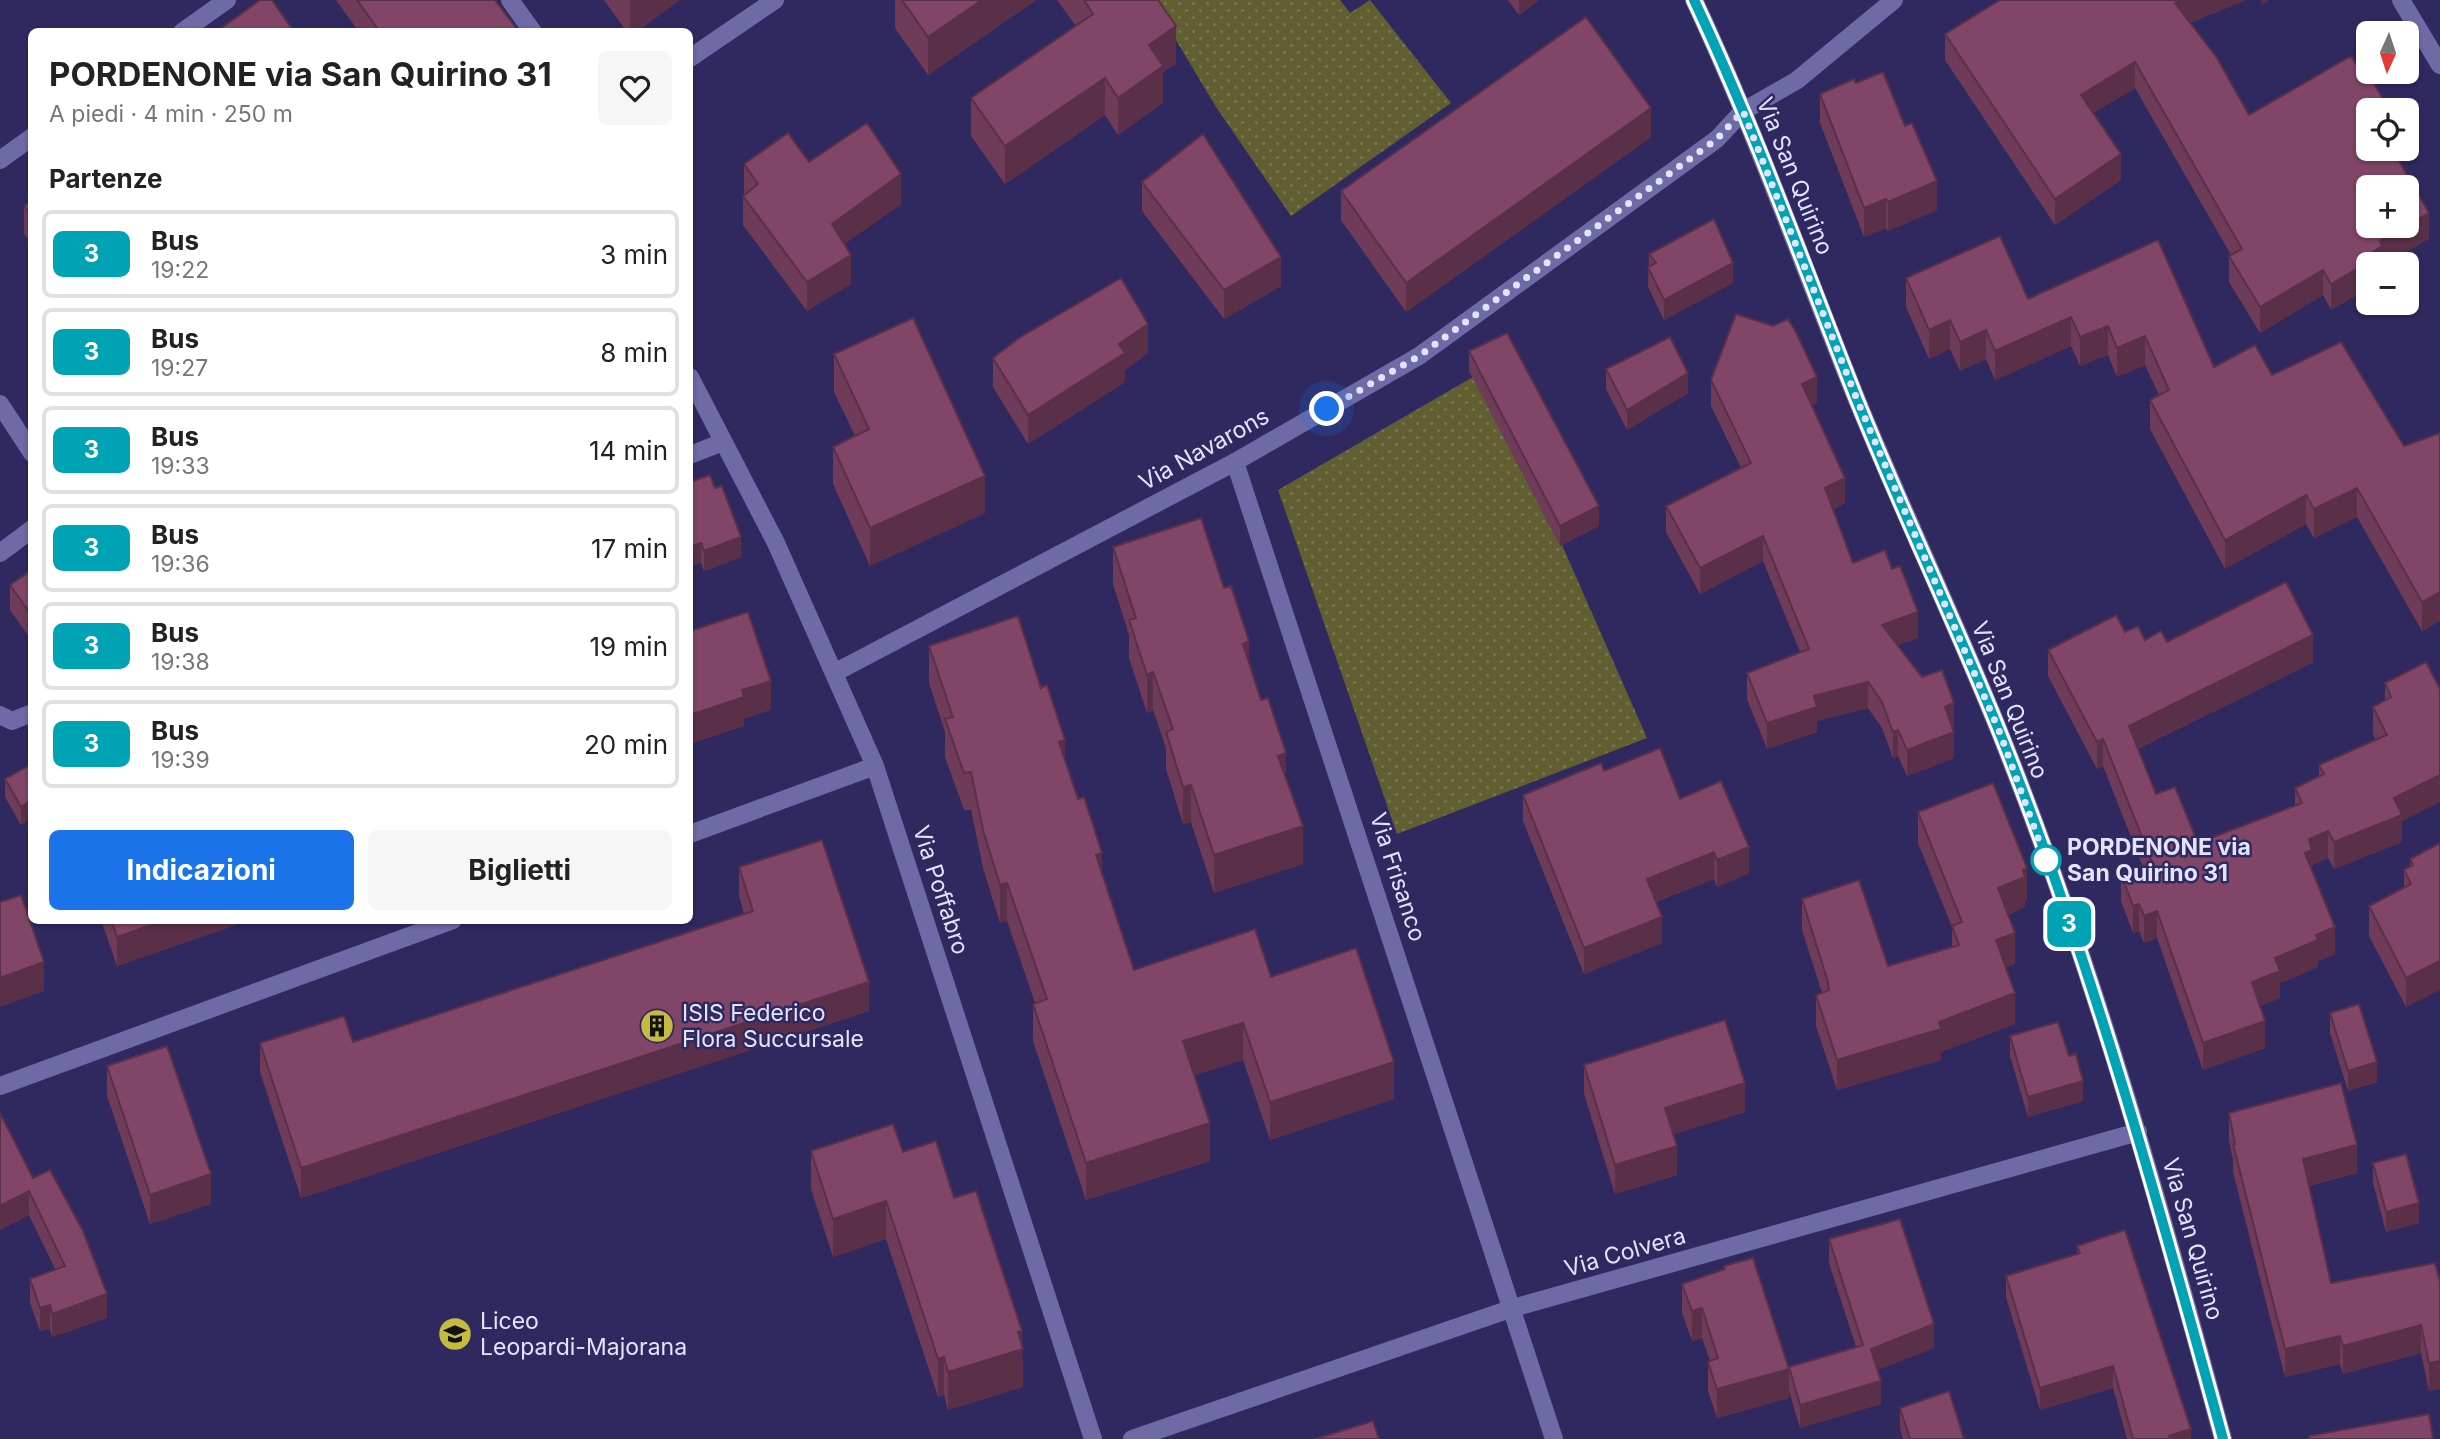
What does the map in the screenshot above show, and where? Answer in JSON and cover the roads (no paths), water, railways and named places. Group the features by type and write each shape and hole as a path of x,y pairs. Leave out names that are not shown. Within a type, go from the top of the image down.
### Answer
{"street":[{"path":"188,28 227,0"},
{"path":"510,0 530,28"},
{"path":"693,56 775,0"},
{"name":"Via San Quirino","path":"1694,0 1743,111 1858,402 2000,733 2072,932 2138,1132 2223,1439"},
{"name":"Via Navarons","path":"836,672 1236,462 1419,356 1717,139 1743,111 1796,81 1894,0"},
{"path":"2401,0 2440,65"},
{"path":"0,160 28,140"},
{"name":"Via Poffabro","path":"693,383 776,543 836,672 875,766 1093,1439"},
{"path":"0,404 28,447"},
{"path":"693,454 723,442"},
{"name":"Via Frisanco","path":"1236,462 1554,1439"},
{"path":"0,553 28,532"},
{"path":"0,715 12,721 28,715"},
{"path":"693,833 875,766"},
{"path":"0,1086 442,924"},
{"name":"Via Colvera","path":"1132,1439 1513,1308 2138,1132"}],"place":[{"name":"PORDENONE via San Quirino 31","path":"2046,860"},
{"name":"ISIS Federico Flora Succursale","path":"657,1026"},
{"name":"Liceo Leopardi-Majorana","path":"455,1334"}]}
